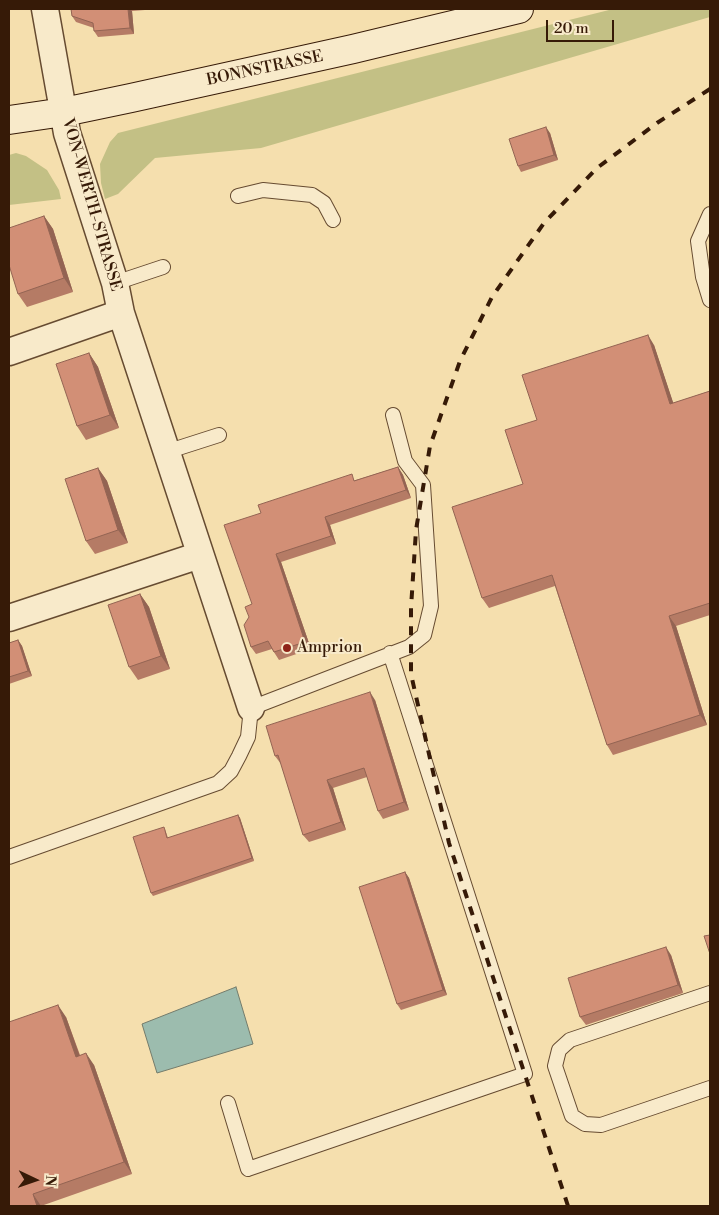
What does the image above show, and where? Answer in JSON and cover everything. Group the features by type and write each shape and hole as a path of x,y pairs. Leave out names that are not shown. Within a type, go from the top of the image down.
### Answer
{"main road":[{"name":"BONNSTRASSE","path":"9,120 64,112 353,49 519,9"}],"street":[{"name":"VON-WERTH-STRASSE","path":"45,9 70,141 115,283 121,313 251,708"},
{"name":"VON-WERTH-STRASSE","path":"9,352 121,313"},
{"path":"9,618 200,555"}],"lane":[{"path":"238,196 263,190 312,195 324,203 333,220"},
{"path":"710,214 698,241 703,277 710,300"},
{"path":"115,283 163,267"},
{"path":"9,857 218,783 231,771 248,737 251,708 409,647 424,635 431,606 424,485 405,461 393,415"},
{"path":"166,452 219,435"},
{"path":"228,1103 248,1169 525,1074 390,653"},
{"path":"710,993 570,1040 559,1050 555,1066 572,1116 585,1124 601,1125 710,1088"}],"shaded area":[{"path":"613,9 710,9 710,17 261,148 155,158 118,194 105,199 101,183 100,164 110,142 118,133"},
{"path":"16,153 26,156 47,170 59,190 61,199 9,205 9,155"},
{"path":"236,987 253,1044 157,1073 142,1024"}],"building":[{"path":"71,9 128,9 130,28 94,31 93,23 72,16"},
{"path":"546,127 554,155 518,166 509,139"},
{"path":"44,216 64,278 18,294 9,265 9,228"},
{"path":"648,335 670,404 710,391 710,603 669,616 700,715 607,745 552,575 482,598 452,507 523,484 505,430 537,420 522,375"},
{"path":"89,353 110,415 77,426 56,364"},
{"path":"398,467 406,490 325,517 331,536 276,554 305,642 274,652 268,641 251,647 244,625 249,617 245,607 252,604 224,525 261,513 258,505 352,474 354,481"},
{"path":"98,468 118,530 86,541 65,479"},
{"path":"140,594 161,656 129,667 108,605"},
{"path":"18,640 28,671 9,677 9,643"},
{"path":"370,692 404,802 378,811 364,768 327,780 341,822 303,835 278,755 275,756 266,726"},
{"path":"238,815 252,858 151,893 133,837 164,827 167,838"},
{"path":"405,872 443,990 397,1004 359,887"},
{"path":"710,935 710,954 704,936"},
{"path":"666,947 678,985 580,1017 568,978"},
{"path":"58,1005 76,1057 86,1053 124,1162 33,1194 37,1206 9,1206 9,1022"}],"railway":[{"path":"568,1206 449,843 411,674 411,608 416,530 430,446 460,361 492,297 544,223 597,168 657,123 710,89"}],"place":[{"name":"Amprion","path":"287,648"}]}
